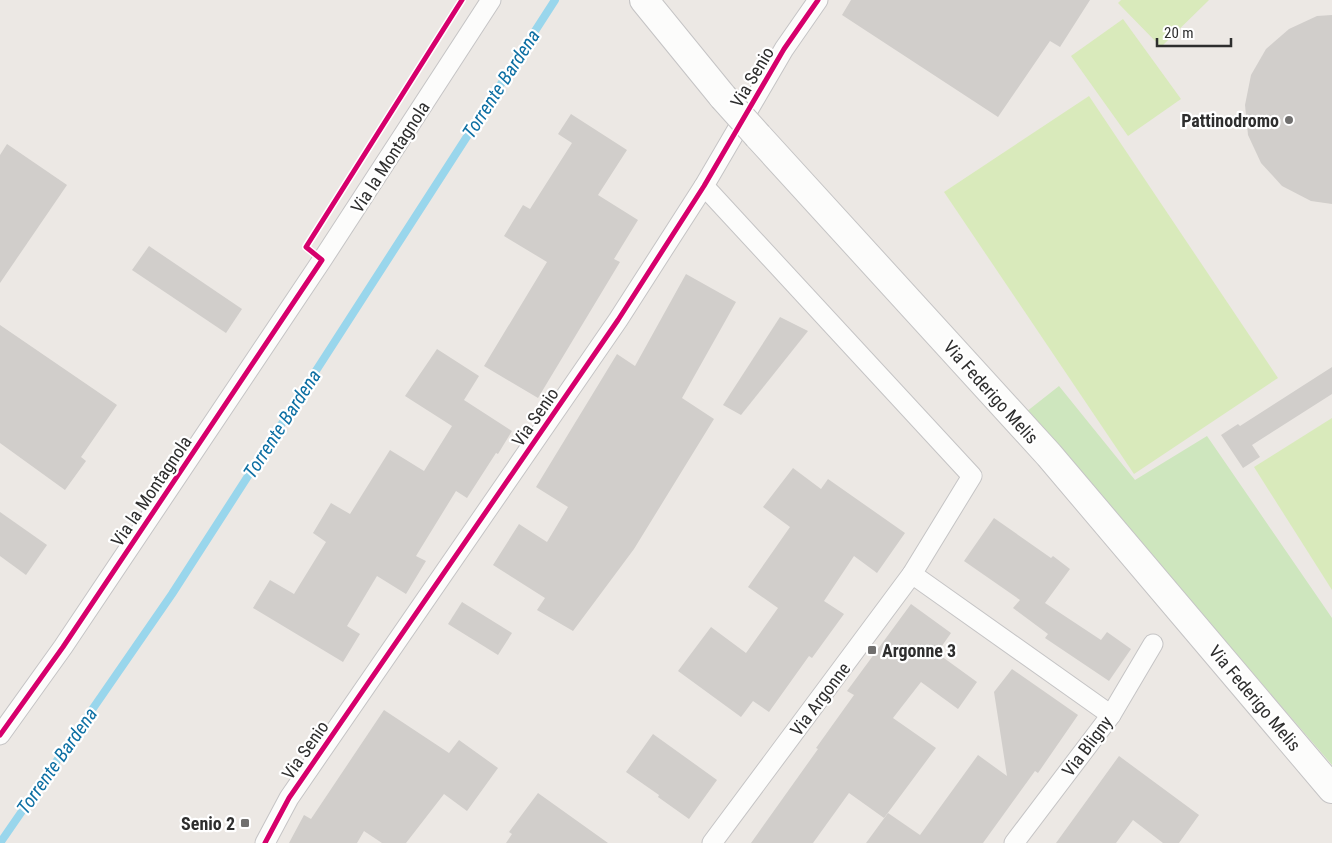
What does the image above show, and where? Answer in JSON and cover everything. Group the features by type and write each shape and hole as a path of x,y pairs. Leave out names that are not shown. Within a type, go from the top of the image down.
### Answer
{"main road":[{"name":"Via Federigo Melis","path":"644,0 723,97 1049,455 1332,789"}],"street":[{"name":"Via la Montagnola","path":"0,735 63,647 306,285 491,0"},
{"name":"Via Senio","path":"265,843 289,798 618,320 704,186 784,49 818,0"},
{"name":"Via Argonne","path":"704,186 972,476 912,574 712,843"},
{"path":"912,574 1111,715"},
{"name":"Via Bligny","path":"1014,843 1111,715 1153,644"}],"green space":[{"path":"1121,0 1209,0 1161,47 1118,3"},
{"path":"1123,19 1181,99 1128,136 1071,56"},
{"path":"1089,96 1278,378 1134,474 944,192"},
{"path":"1059,386 1135,480 1207,436 1332,618 1332,765 1026,412"},
{"path":"1332,418 1332,590 1254,467"}],"building":[{"path":"851,0 1090,0 1060,47 1050,41 998,117 842,15"},
{"name":"Pattinodromo","path":"1332,15 1332,204 1311,201 1282,186 1261,163 1248,135 1245,105 1251,75 1266,49 1289,29 1317,16"},
{"path":"571,114 627,150 598,195 638,220 614,259 620,262 538,398 484,366 547,262 504,236 523,205 530,209 572,143 558,134"},
{"path":"7,144 67,185 0,283 0,155"},
{"path":"149,246 242,309 226,333 132,270"},
{"path":"686,274 736,302 682,398 714,419 634,549 573,631 537,610 545,598 493,565 519,524 547,542 568,507 536,487 617,354 635,366"},
{"path":"780,317 808,331 741,415 723,405"},
{"path":"0,325 117,405 81,457 86,461 65,490 0,443"},
{"path":"437,349 479,376 464,400 512,431 467,498 456,491 416,556 426,561 406,594 377,576 347,626 360,634 343,662 253,608 270,580 294,594 326,542 313,533 331,503 350,514 390,450 424,471 452,426 405,396"},
{"path":"1332,367 1332,394 1252,445 1260,457 1243,468 1221,435 1238,424 1240,426"},
{"path":"793,468 821,489 828,479 905,533 877,573 854,556 824,601 844,614 812,658 809,656 769,712 753,701 741,717 678,671 711,627 746,653 778,608 748,587 790,527 763,507"},
{"path":"0,512 47,545 26,575 0,556"},
{"path":"994,518 1070,569 1045,603 1101,640 1107,632 1131,649 1109,681 1045,638 1048,634 1013,608 1020,600 964,561"},
{"path":"462,602 512,633 498,655 448,624"},
{"path":"911,604 951,633 937,653 977,682 958,709 921,682 893,718 936,748 884,818 849,793 813,843 751,843 854,695 847,691"},
{"path":"1012,669 1078,715 1038,773 1035,771 983,843 866,843 888,813 920,835 978,755 1007,776 994,692"},
{"path":"384,710 449,753 459,740 498,768 467,811 444,794 406,843 382,843 364,831 357,843 289,843 304,815 311,819"},
{"path":"653,734 717,780 689,819 626,772"},
{"path":"1119,756 1199,815 1179,843 1163,843 1133,820 1116,843 1056,843"},
{"path":"538,793 608,843 506,843 512,834 509,832"}],"waterway":[{"name":"Torrente Bardena","path":"0,843 172,594 555,0"}],"cycle path":[{"path":"0,735 63,647 322,260 306,247 462,0"},
{"path":"265,843 289,798 618,320 704,186 784,49 818,0"}],"place":[{"name":"Pattinodromo","path":"1289,120"},
{"name":"Argonne 3","path":"872,650"},
{"name":"Senio 2","path":"245,823"}]}
